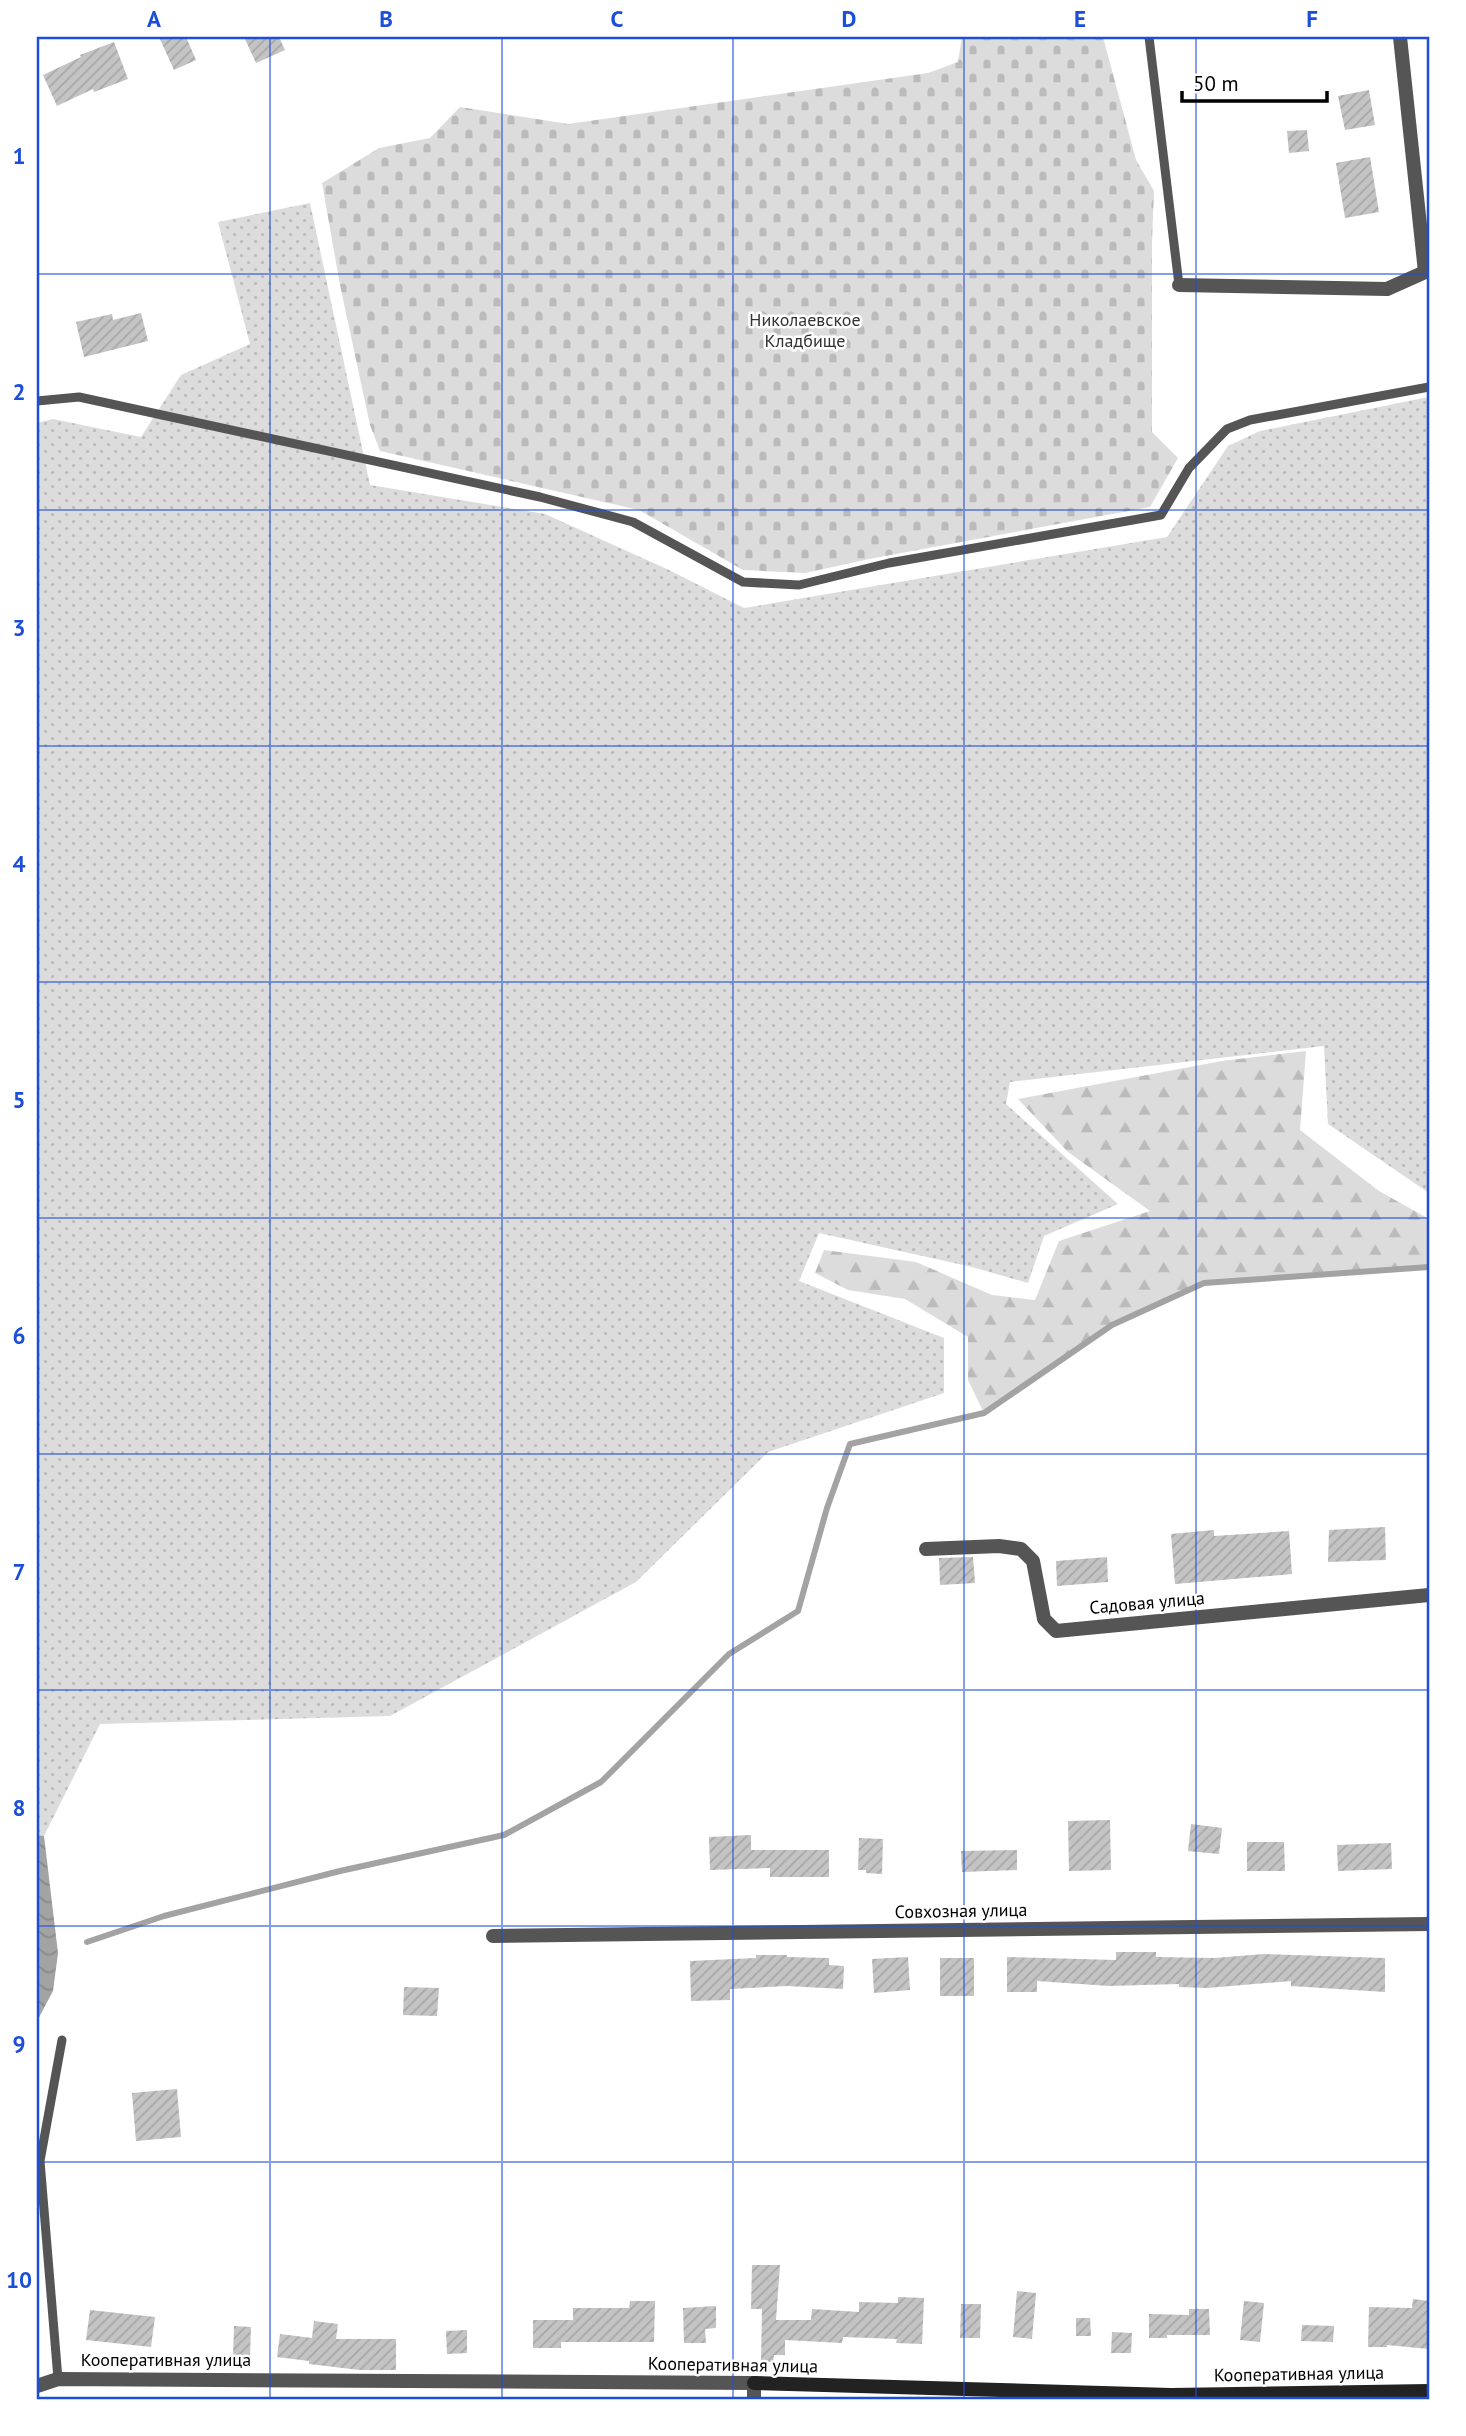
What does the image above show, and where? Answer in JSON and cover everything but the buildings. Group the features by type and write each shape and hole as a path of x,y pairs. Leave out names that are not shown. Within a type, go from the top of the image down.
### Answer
{"street":[{"path":"1179,285 1387,289 1425,272 1401,37"},
{"name":"Садовая улица","path":"926,1549 999,1546 1021,1549 1034,1561 1044,1619 1056,1631 1429,1595"},
{"name":"Совхозная улица","path":"493,1936 1429,1924"},
{"name":"Кооперативная улица","path":"37,2386 58,2379 754,2384 1171,2397 1429,2391"},
{"path":"754,2384 754,2399"}],"lane":[{"path":"1149,37 1179,285"},
{"path":"37,401 79,397 540,497 633,522 743,582 799,585 889,562 1161,516 1189,468 1227,429 1250,420 1429,387"},
{"path":"58,2379 40,2161 62,2040"}],"green space":[{"name":"Николаевское Кладбище","path":"962,37 1103,37 1136,160 1154,191 1152,432 1178,458 1150,507 805,573 743,570 639,510 380,451 370,425 340,285 322,183 379,148 430,138 460,107 568,124 928,73 958,62"},
{"path":"310,203 370,485 545,514 669,570 744,608 1167,537 1228,446 1260,431 1429,397 1429,1193 1328,1124 1324,1046 1010,1082 1006,1104 1118,1204 1044,1236 1028,1283 972,1267 819,1233 799,1281 944,1338 944,1393 768,1452 636,1582 390,1716 100,1724 44,1836 37,1835 37,423 53,419 141,437 181,375 250,344 218,222"},
{"path":"1306,1051 1300,1130 1379,1191 1429,1219 1429,1267 1204,1283 1112,1325 984,1413 968,1380 968,1337 905,1299 848,1290 815,1273 824,1250 916,1262 992,1295 1035,1300 1059,1241 1150,1211 1068,1152 1018,1099 1222,1061"}],"water":[{"path":"37,1835 44,1836 58,1953 53,1991 37,2021"}],"waterway":[{"path":"87,1942 164,1916 340,1871 504,1835 601,1782 729,1654 798,1611 827,1508 850,1444 984,1413 1112,1325 1204,1283 1429,1267"}]}
